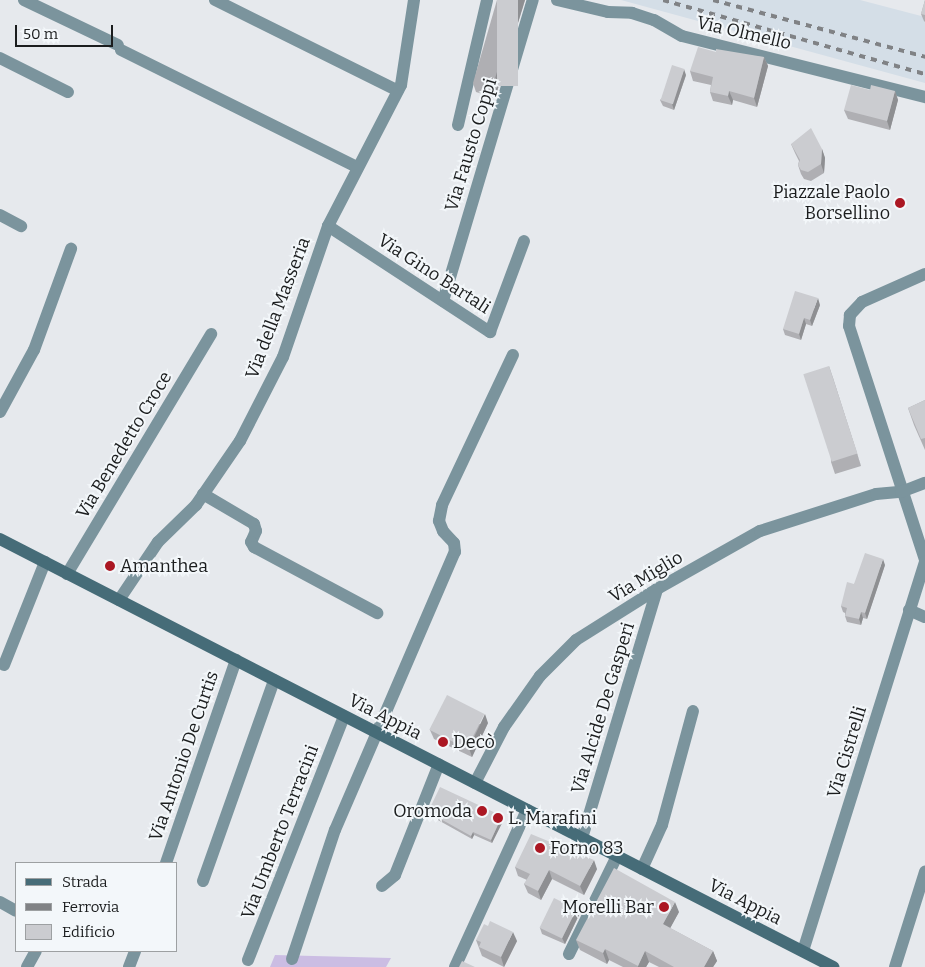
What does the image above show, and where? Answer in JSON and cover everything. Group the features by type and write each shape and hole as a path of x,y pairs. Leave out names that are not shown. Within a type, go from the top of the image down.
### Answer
{"main road":[{"name":"Via Appia","path":"0,539 833,967"}],"street":[{"path":"24,0 357,167"},
{"path":"215,0 398,91"},
{"name":"Via della Masseria","path":"119,600 158,542 203,494 240,441 282,357 328,226 398,91 414,0"},
{"path":"458,126 487,0"},
{"name":"Via Fausto Coppi","path":"443,300 533,0"},
{"name":"Via Olmello","path":"557,0 608,12 632,13 654,20 682,36 925,97"},
{"path":"0,58 68,92"},
{"path":"0,215 21,226"},
{"name":"Via Gino Bartali","path":"328,226 490,332 524,241"},
{"path":"0,412 34,350 71,249"},
{"path":"925,274 862,302 850,315 848,326 925,561"},
{"name":"Via Benedetto Croce","path":"68,574 211,334"},
{"path":"292,959 334,830 379,734 455,552 454,543 443,531 439,521 442,505 513,356"},
{"name":"Via Miglio","path":"475,783 504,727 540,676 576,640 657,589 760,531 876,494 901,492 925,483"},
{"path":"203,494 254,524 256,531 251,542 254,547 377,613"},
{"name":"Via Cistrelli","path":"802,951 925,561"},
{"path":"4,665 45,562"},
{"name":"Via Alcide De Gasperi","path":"582,838 657,589"},
{"path":"909,610 925,616"},
{"name":"Via Antonio De Curtis","path":"166,862 236,660"},
{"path":"203,881 274,680"},
{"path":"642,869 662,825 694,712"},
{"name":"Via Umberto Terracini","path":"248,960 344,716"},
{"path":"382,886 395,876 438,764"},
{"path":"455,967 527,810"},
{"path":"569,954 617,856"},
{"path":"895,967 925,872"},
{"path":"0,902 15,910"},
{"path":"27,967 35,952"},
{"path":"128,967 136,952"}],"shaded area":[{"path":"621,0 860,0 925,17 925,83"},
{"path":"275,955 391,958 386,967 270,967"}],"building":[{"path":"497,0 518,0 518,86 497,86"},
{"path":"925,0 925,15 921,14"},
{"path":"698,47 716,52 716,49 764,57 754,98 729,91 728,96 710,92 713,77 690,71"},
{"path":"672,65 684,69 673,104 661,100"},
{"path":"851,85 870,90 871,85 895,91 887,121 844,110"},
{"path":"811,128 822,149 821,164 808,172 801,170 798,165 800,160 791,144"},
{"path":"795,291 818,298 810,320 804,318 799,334 783,329"},
{"path":"829,366 857,453 832,462 803,374"},
{"path":"925,400 925,438 921,439 908,408"},
{"path":"865,553 883,559 865,613 861,612 859,619 845,616 847,608 841,606 847,582 854,584"},
{"path":"447,695 484,714 467,749 429,730"},
{"path":"440,787 502,816 491,840 473,832 471,836 428,812"},
{"path":"531,834 594,860 580,886 549,870 538,891 524,884 530,874 515,867"},
{"path":"614,868 675,902 663,924 713,951 704,967 674,967 645,951 638,966 605,949 603,953 576,940"},
{"path":"554,898 576,909 562,939 540,928"},
{"path":"490,921 513,932 501,957 479,947 481,942 476,940 484,924 488,926"},
{"path":"462,961 475,967 459,967"}],"railway":[{"path":"663,0 925,74"},
{"path":"713,0 925,57"}],"place":[{"name":"Piazzale Paolo Borsellino","path":"900,203"},
{"name":"Amanthea","path":"110,566"},
{"name":"Decò","path":"443,742"},
{"name":"Oromoda","path":"482,811"},
{"name":"L. Marafini","path":"498,818"},
{"name":"Forno 83","path":"540,848"},
{"name":"Morelli Bar","path":"664,907"}]}
